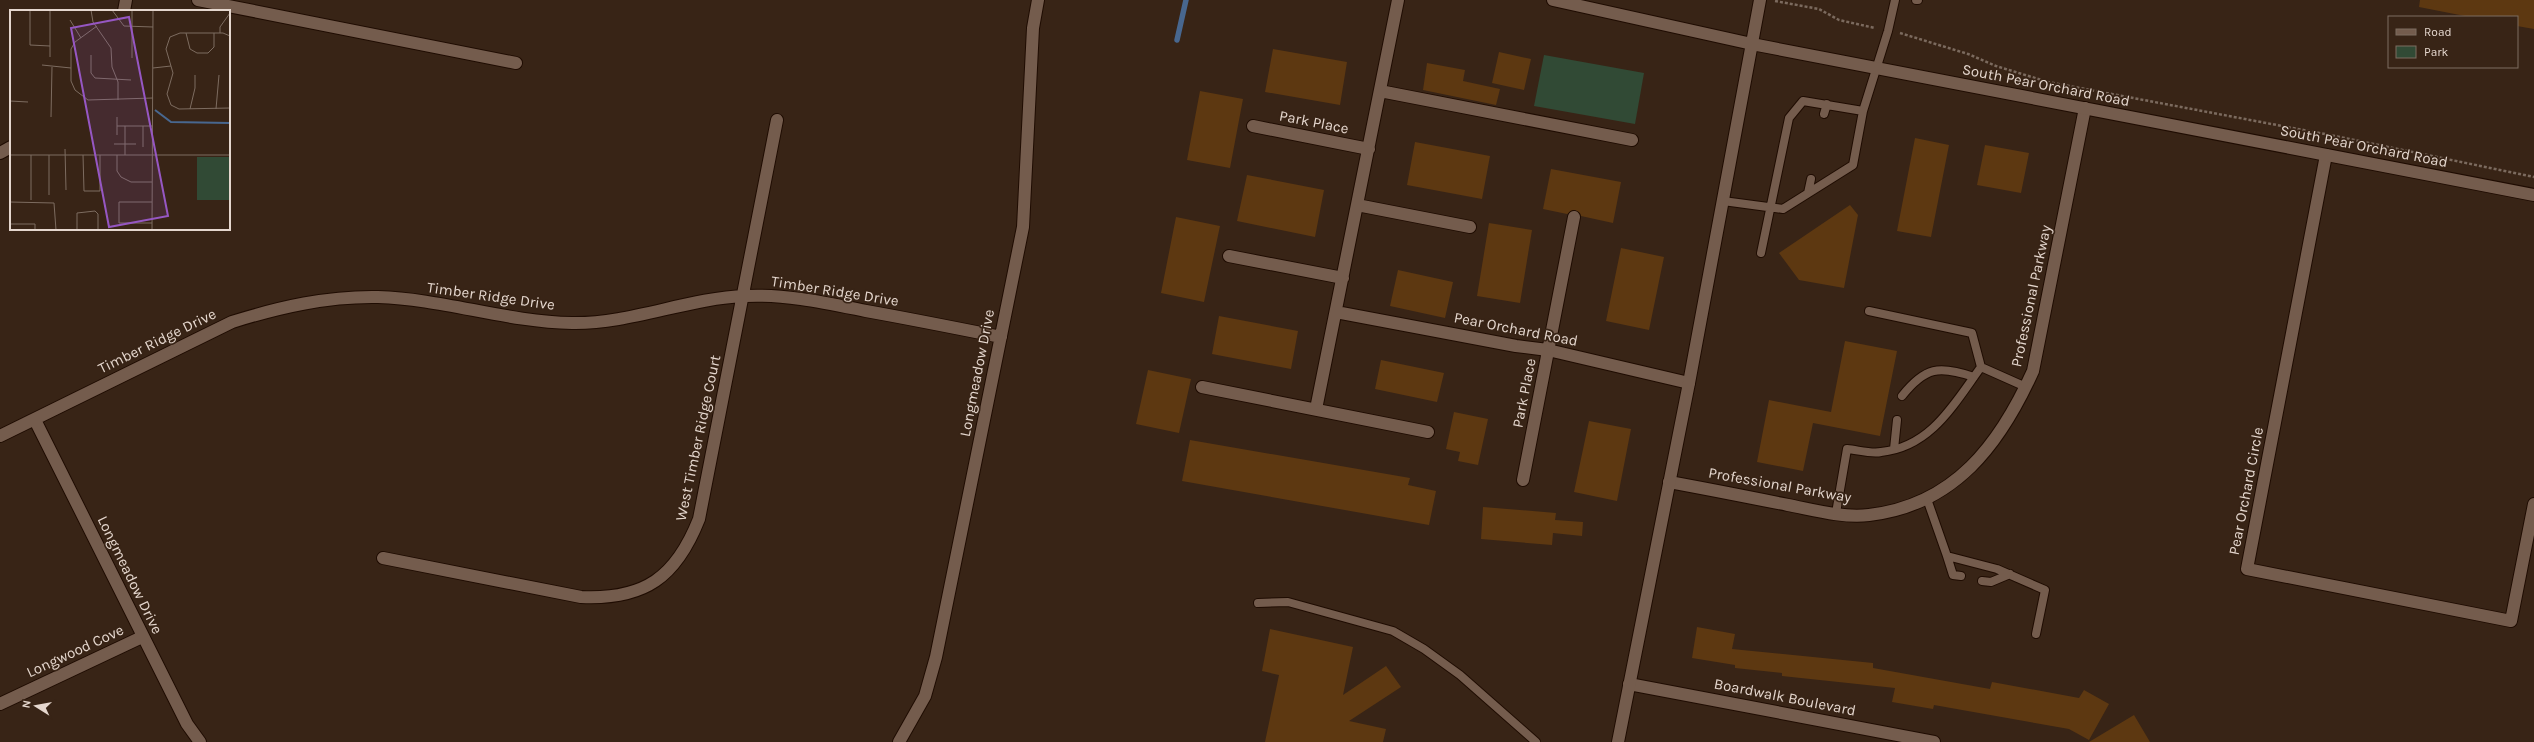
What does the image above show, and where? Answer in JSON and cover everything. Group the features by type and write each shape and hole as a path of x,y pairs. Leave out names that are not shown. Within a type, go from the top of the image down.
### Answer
{"street":[{"path":"124,10 126,0"},
{"path":"198,0 516,63"},
{"name":"Longmeadow Drive","path":"899,742 925,696 936,658 1023,227 1033,28 1038,0"},
{"path":"1316,410 1398,0"},
{"name":"South Pear Orchard Road","path":"1553,0 1752,44 2534,195"},
{"path":"1618,742 1689,383 1760,0"},
{"path":"1380,90 1632,140"},
{"name":"Professional Parkway","path":"1669,482 1836,513 1867,515 1898,510 1927,499 1954,483 1975,463 1999,435 2018,404 2033,371 2085,108"},
{"name":"West Timber Ridge Court","path":"383,558 581,598 624,596 661,577 676,564 686,548 699,519 744,296 777,120"},
{"name":"Park Place","path":"1253,126 1369,149"},
{"path":"0,153 10,148"},
{"name":"Pear Orchard Circle","path":"2326,155 2247,569 2511,621 2534,504"},
{"path":"1357,205 1470,227"},
{"name":"Park Place","path":"1523,480 1574,217"},
{"path":"1229,256 1343,278"},
{"name":"Timber Ridge Drive","path":"0,436 232,322 268,311 335,298 378,297 412,300 521,319 573,323 621,319 698,302 744,296 776,296 823,302 1001,337"},
{"name":"Pear Orchard Road","path":"1336,312 1516,346 1548,350 1689,383"},
{"path":"1202,387 1428,432"},
{"name":"Longmeadow Drive","path":"35,420 142,638 187,724 200,742"},
{"name":"Longwood Cove","path":"0,704 142,638"},
{"name":"Boardwalk Boulevard","path":"1629,684 1934,742"}],"lane":[{"path":"1723,202 1783,209 1853,165 1863,111 1896,0"},
{"path":"1761,253 1789,118 1803,101 1863,111"},
{"path":"1824,114 1826,104"},
{"path":"1808,193 1811,179"},
{"path":"1836,513 1847,449 1881,452 1932,432 1981,367 1972,333 1870,311"},
{"path":"1981,367 2026,387"},
{"path":"1902,396 1917,378 1929,372 1954,370 1974,377"},
{"path":"1894,448 1897,420"},
{"path":"1927,499 1953,575 1961,576"},
{"path":"1947,556 1997,568 2045,590 2036,634"},
{"path":"1982,581 1991,582 2010,574"},
{"path":"1258,603 1288,602 1394,631 1424,649 1460,676 1536,742"}],"path":[{"path":"1772,0 1819,9 1838,20 1915,36 2048,82 2323,134 2534,177"}],"green space":[{"path":"1544,55 1644,73 1635,124 1534,106"}],"building":[{"path":"2420,0 2534,0 2534,29 2518,26 2518,16 2465,16 2419,7"},
{"path":"1273,49 1347,62 1340,105 1265,92"},
{"path":"1499,52 1531,59 1524,90 1492,83"},
{"path":"1427,63 1465,70 1463,81 1500,89 1496,105 1423,90"},
{"path":"1200,91 1243,99 1230,168 1187,160"},
{"path":"1915,138 1949,145 1931,237 1897,231"},
{"path":"1415,142 1490,156 1482,199 1407,185"},
{"path":"1985,145 2029,153 2021,193 1977,185"},
{"path":"1551,169 1621,182 1613,223 1581,216 1575,210 1567,214 1543,209"},
{"path":"1247,175 1324,190 1315,237 1237,221"},
{"path":"1850,205 1858,215 1844,288 1799,280 1779,253"},
{"path":"1176,217 1220,226 1204,302 1161,293"},
{"path":"1489,223 1532,230 1520,303 1477,296"},
{"path":"1621,248 1664,257 1649,330 1606,321"},
{"path":"1398,270 1453,282 1445,318 1390,306"},
{"path":"1219,316 1298,331 1291,369 1212,354"},
{"path":"1845,341 1897,351 1880,436 1813,423 1803,471 1757,462 1769,400 1831,412"},
{"path":"1381,360 1444,373 1437,402 1375,389"},
{"path":"1148,370 1191,379 1179,433 1136,424"},
{"path":"1454,412 1488,419 1478,465 1458,461 1460,452 1446,449"},
{"path":"1589,421 1631,429 1617,501 1574,492"},
{"path":"1190,440 1410,478 1408,485 1436,491 1429,525 1182,481"},
{"path":"1483,507 1556,513 1555,520 1583,522 1582,536 1553,533 1552,545 1481,539"},
{"path":"1697,627 1735,634 1732,649 1873,663 1873,668 1990,689 1992,682 2079,698 2084,690 2109,704 2089,740 2069,729 1934,705 1933,709 1892,702 1895,688 1782,676 1782,673 1735,668 1735,665 1692,658"},
{"path":"1270,629 1353,647 1343,695 1386,666 1401,687 1349,721 1386,729 1383,742 1265,742 1279,675 1262,671"},
{"path":"2134,715 2150,742 2089,742"}],"waterway":[{"path":"1177,40 1186,0"}]}
